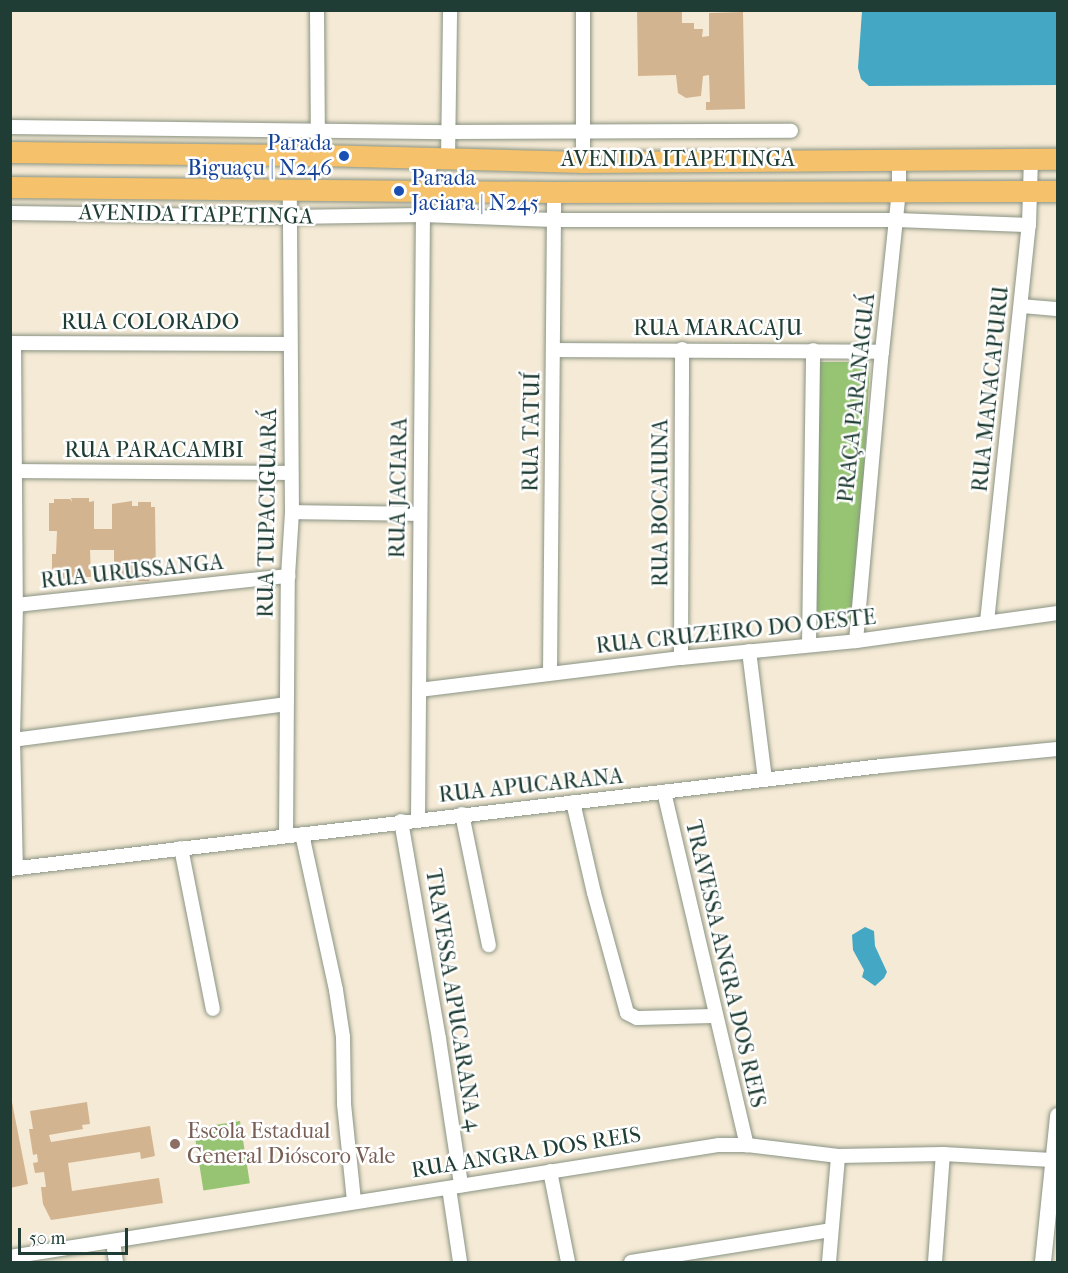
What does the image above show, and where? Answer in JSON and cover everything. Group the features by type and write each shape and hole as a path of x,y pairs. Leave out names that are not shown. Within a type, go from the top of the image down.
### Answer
{"main road":[{"name":"AVENIDA ITAPETINGA","path":"19,152 318,155 583,162 1058,159"},
{"path":"19,152 19,187"},
{"name":"AVENIDA ITAPETINGA","path":"19,187 554,192 1058,190"}],"street":[{"path":"317,10 320,130 318,155"},
{"name":"RUA JACIARA","path":"418,820 423,215 426,191 449,132 450,10"},
{"path":"583,10 581,130 583,162"},
{"name":"AVENIDA ITAPETINGA","path":"10,127 449,132 792,131"},
{"name":"PRAÇA PARANAGUÁ","path":"856,641 882,352 897,220 899,159"},
{"name":"RUA MANACAPURU","path":"987,622 1029,225 1031,159"},
{"name":"RUA TUPACIGUARÁ","path":"286,836 288,576 292,512 289,344 290,190"},
{"name":"RUA TATUÍ","path":"550,674 554,192"},
{"name":"AVENIDA ITAPETINGA","path":"10,213 290,217 423,215 554,220 897,220 1029,225"},
{"path":"1021,306 1058,309"},
{"path":"12,343 16,471 13,868"},
{"name":"RUA COLORADO","path":"12,343 289,344"},
{"name":"RUA BOCAIUNA","path":"681,658 682,349"},
{"name":"RUA MARACAJU","path":"554,350 882,352"},
{"path":"809,645 813,350"},
{"name":"RUA PARACAMBI","path":"16,471 291,474"},
{"path":"292,512 419,514"},
{"name":"RUA URUSSANGA","path":"16,605 288,576"},
{"name":"RUA CRUZEIRO DO OESTE","path":"419,690 681,658 856,641 1058,613"},
{"path":"749,651 765,779"},
{"path":"13,740 286,704"},
{"name":"RUA APUCARANA","path":"13,868 765,779 1058,749"},
{"name":"TRAVESSA ANGRA DOS REIS","path":"664,792 747,1145"},
{"path":"573,802 626,1010 637,1018 715,1016"},
{"path":"462,814 489,945"},
{"name":"TRAVESSA APUCARANA 4","path":"401,821 440,1039 460,1263"},
{"path":"302,834 336,990 343,1037 344,1104 354,1201"},
{"path":"181,849 213,1009"},
{"path":"1043,1263 1058,1116"},
{"name":"RUA ANGRA DOS REIS","path":"10,1257 694,1147 747,1145 838,1156 943,1154 1053,1170"},
{"path":"935,1263 943,1154"},
{"path":"829,1263 838,1156"},
{"path":"550,1171 568,1263"},
{"path":"631,1263 831,1230"},
{"path":"113,1241 116,1263"}],"green space":[{"path":"814,362 870,362 856,625 815,630"},
{"path":"240,1121 250,1183 203,1191 194,1128"}],"water":[{"path":"862,11 1057,11 1057,85 869,86 861,79 858,68"},
{"path":"865,927 874,931 875,946 887,972 875,986 862,977 864,970 853,950 852,935"}],"building":[{"path":"637,10 682,10 682,23 694,23 694,29 703,29 702,37 709,36 709,13 743,12 745,109 706,110 706,102 710,102 709,75 703,76 701,96 686,98 678,93 676,75 638,76"},
{"path":"71,498 89,498 89,502 94,501 94,529 112,529 112,504 132,501 132,506 138,506 138,502 151,502 151,507 155,507 156,577 150,577 149,581 137,581 136,577 131,582 119,582 119,577 114,577 114,550 90,550 91,577 85,577 85,581 74,581 73,577 57,580 58,575 52,575 52,554 56,554 57,531 49,531 49,503 54,503 54,499 70,499 72,502"},
{"path":"10,1092 28,1184 10,1188"},
{"path":"87,1102 90,1124 82,1125 83,1129 49,1135 51,1142 150,1126 155,1156 141,1159 140,1152 68,1163 72,1191 159,1178 163,1203 51,1220 43,1204 41,1187 46,1187 44,1172 35,1173 33,1163 38,1162 37,1154 33,1155 29,1129 33,1129 30,1111"}],"place":[{"name":"Parada Biguaçu | N246","path":"344,156"},
{"name":"Parada Jaciara | N245","path":"399,191"},
{"name":"Escola Estadual General Dióscoro Vale","path":"175,1144"}]}
